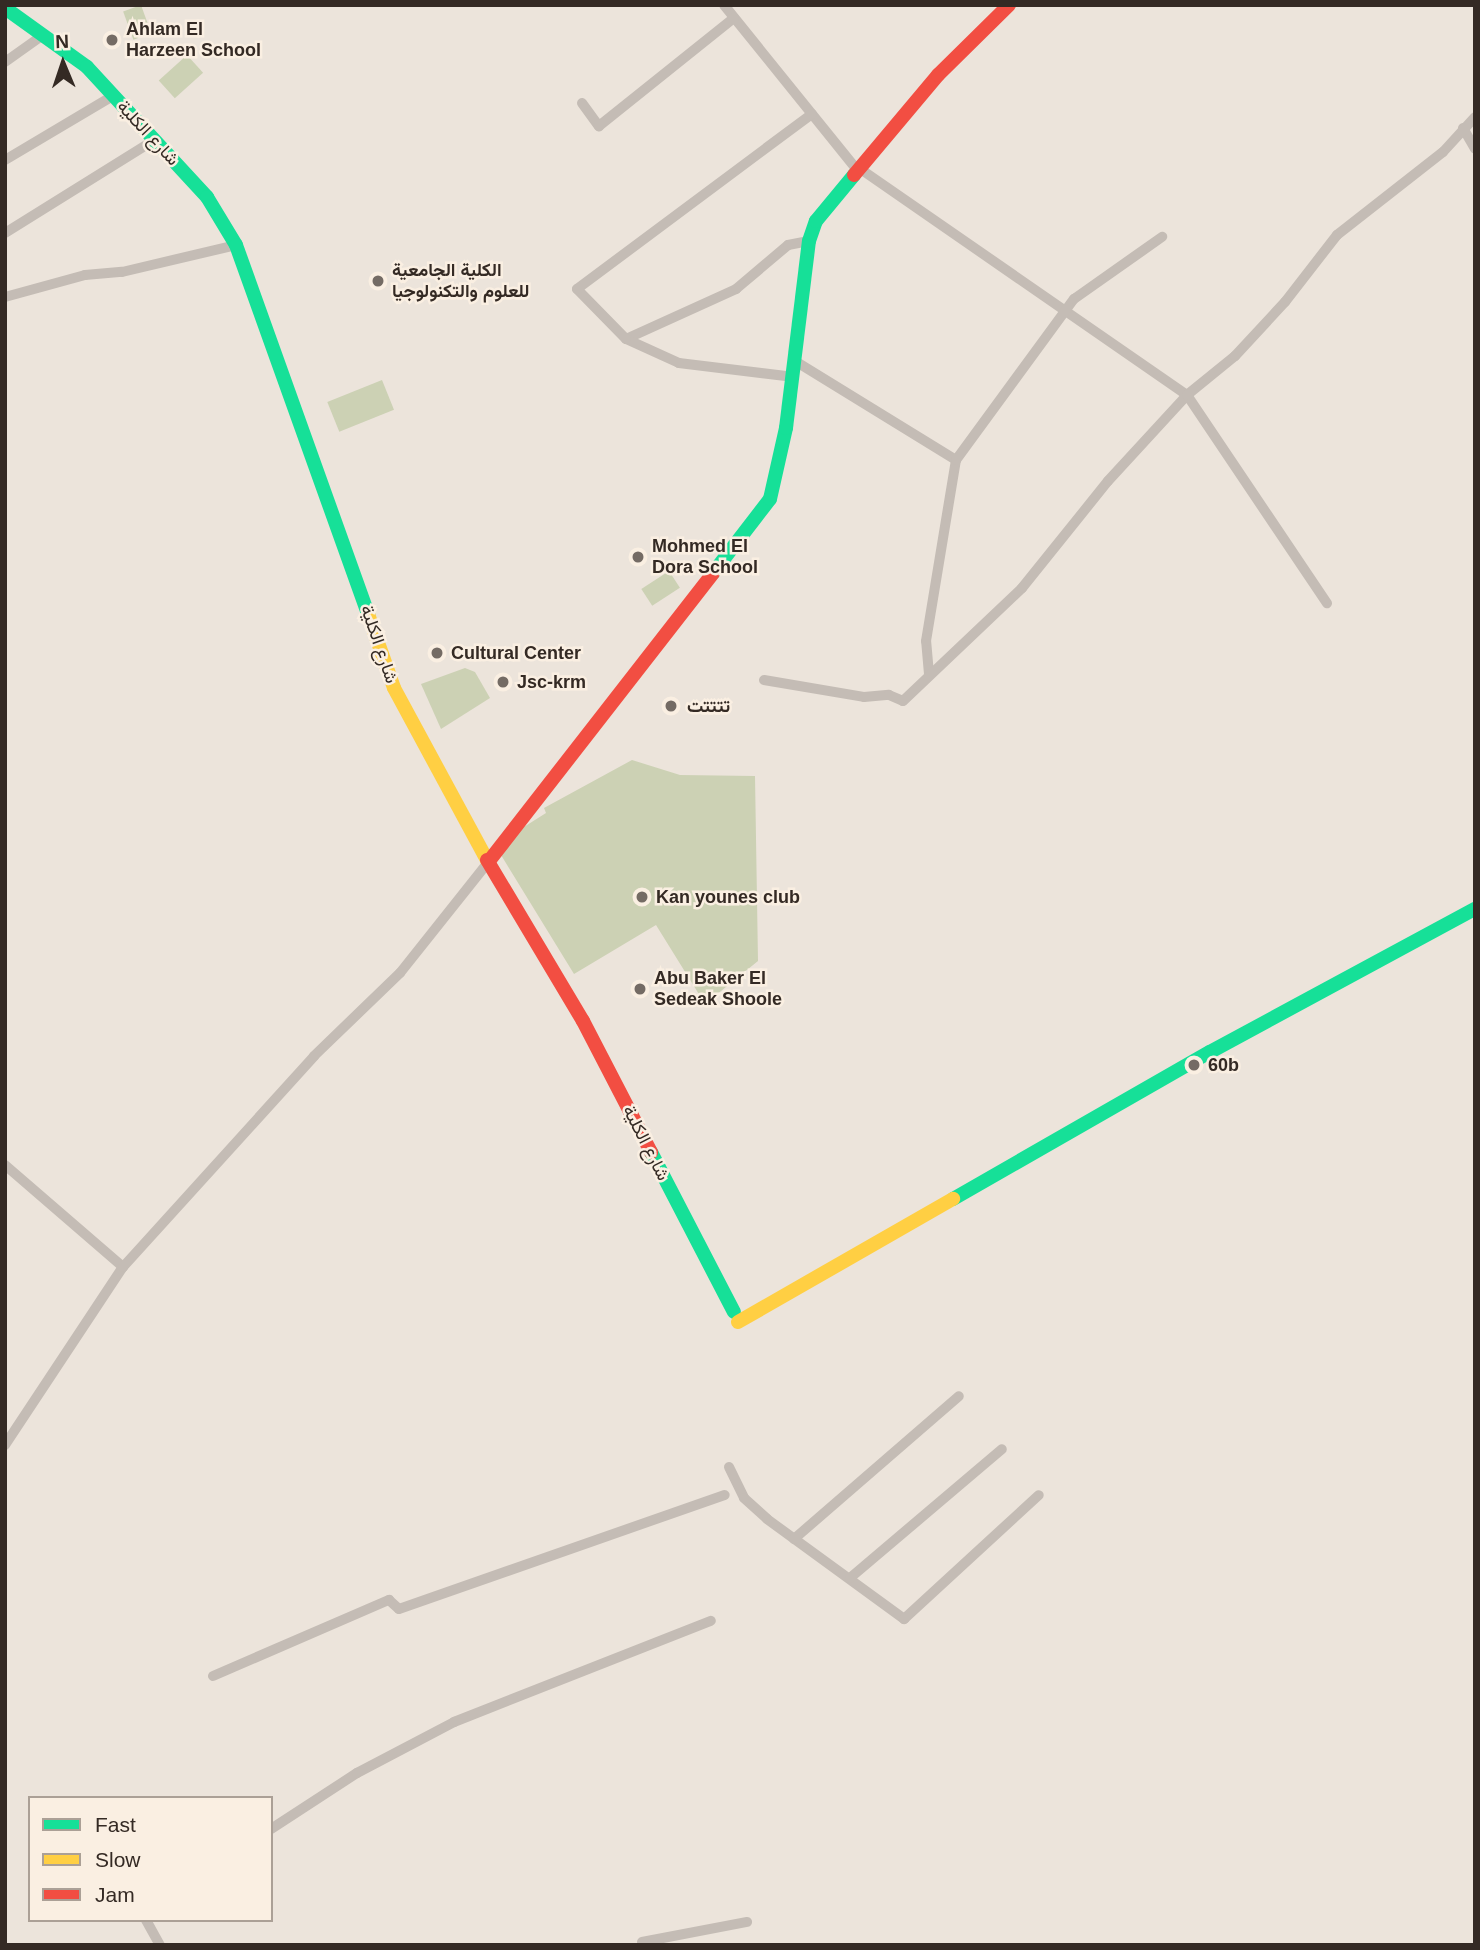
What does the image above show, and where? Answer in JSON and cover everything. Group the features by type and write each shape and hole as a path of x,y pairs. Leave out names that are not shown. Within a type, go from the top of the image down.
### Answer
{"street":[{"path":"724,5 858,169 1187,395 1327,603"},
{"path":"5,1445 123,1267 314,1056 400,972 770,499 794,377 809,241 816,221 938,75 1009,5"},
{"name":"شارع الكلية","path":"5,8 87,67 207,197 236,245 296,403 394,688 489,861 583,1021 736,1317 1210,1052 1475,909"},
{"path":"582,103 599,126 734,18"},
{"path":"5,62 43,36"},
{"path":"5,160 113,96"},
{"path":"794,377 692,366 626,340 577,289 812,114"},
{"path":"764,680 864,697 889,695 903,701 1022,588 1108,481 1187,395 1234,356 1286,302 1337,235 1443,152 1475,117"},
{"path":"1463,128 1475,149"},
{"path":"5,233 153,141"},
{"path":"929,674 926,641 956,460 1064,311 1091,284 1162,237"},
{"path":"626,340 736,289 788,245 809,241"},
{"path":"5,297 85,275 122,272 236,245"},
{"path":"795,361 956,460"},
{"path":"5,1165 123,1267"},
{"path":"794,1538 958,1396"},
{"path":"850,1578 1002,1449"},
{"path":"729,1467 744,1498 904,1619 1039,1495"},
{"path":"213,1676 388,1600 399,1609 725,1496"},
{"path":"273,1828 357,1773 454,1722 711,1621"},
{"path":"147,1922 160,1945"},
{"path":"642,1942 747,1923"}],"green space":[{"path":"141,5 151,33 133,40 123,11"},
{"path":"187,55 203,73 175,98 159,80"},
{"path":"382,380 394,410 339,432 327,402"},
{"path":"669,571 680,588 652,606 641,589"},
{"path":"465,668 475,672 490,698 441,729 421,684"},
{"name":"Kan younes club","path":"632,760 680,775 755,776 758,961 705,1004 656,925 574,974 501,855 508,837 546,813 544,808"}],"traffic: fast":[{"path":"5,8 87,67 207,197 236,245 368,614"},
{"path":"713,573 770,499 786,428 809,241 816,221 854,175"},
{"path":"953,1199 1210,1052 1475,909"},
{"path":"651,1152 734,1312"}],"traffic: slow":[{"path":"368,614 394,688 487,860"},
{"path":"738,1322 953,1199"}],"traffic: jam":[{"path":"854,175 938,75 1009,5"},
{"path":"489,861 713,573"},
{"path":"487,860 583,1021 651,1152"}],"place":[{"name":"Ahlam El Harzeen School","path":"112,40"},
{"name":"الكلية الجامعية للعلوم والتكنولوجيا","path":"378,281"},
{"name":"Mohmed El Dora School","path":"638,557"},
{"name":"Cultural Center","path":"437,653"},
{"name":"Jsc-krm","path":"503,682"},
{"name":"تتتتت","path":"671,706"},
{"name":"Kan younes club","path":"642,897"},
{"name":"Abu Baker El Sedeak Shoole","path":"640,989"},
{"name":"60b","path":"1194,1065"}]}
